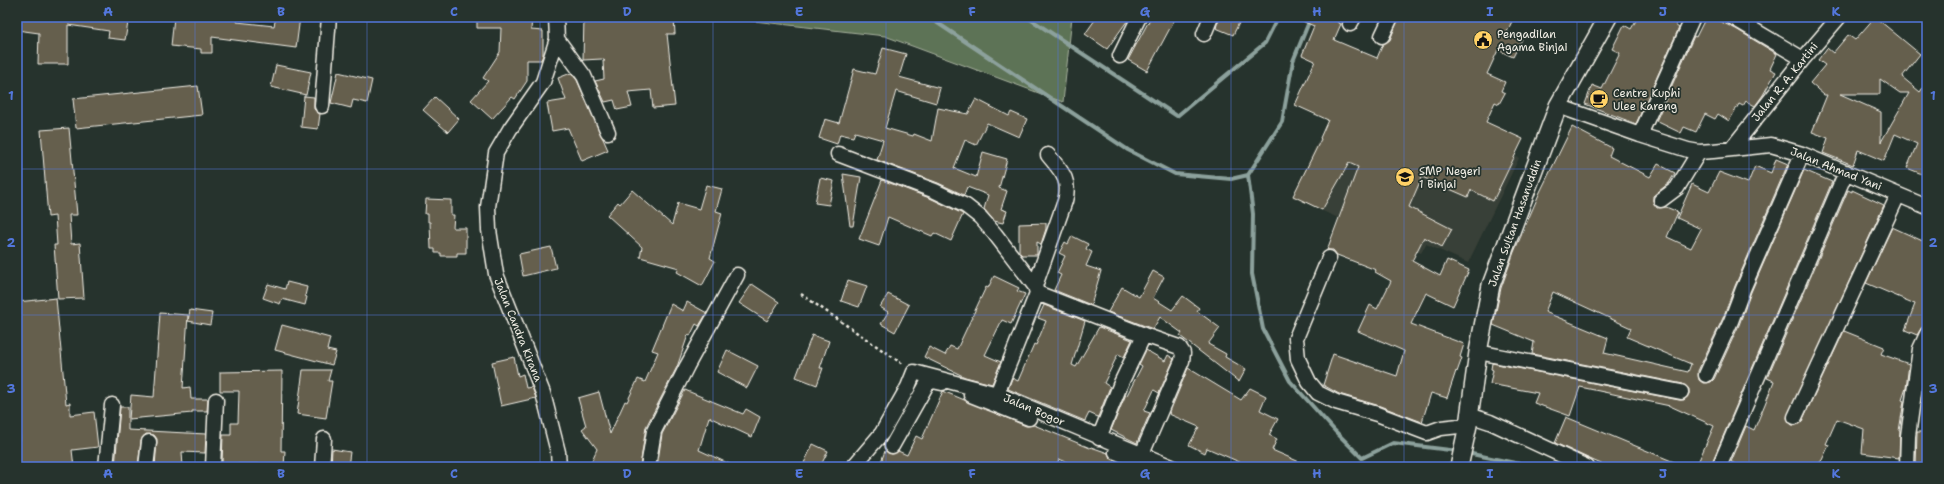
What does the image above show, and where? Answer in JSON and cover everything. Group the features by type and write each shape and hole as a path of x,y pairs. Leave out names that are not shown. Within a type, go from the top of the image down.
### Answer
{"main road":[{"name":"Jalan Sultan Hasanuddin","path":"1459,467 1468,423 1478,352 1491,285 1558,106 1608,17"}],"street":[{"path":"322,106 329,17"},
{"name":"Jalan Candra Kirana","path":"556,17 557,38 543,82 510,129 496,153 488,207 489,230 496,274 543,392 558,452 559,467"},
{"path":"1120,56 1139,17"},
{"path":"1204,34 1211,17"},
{"path":"1382,36 1391,17"},
{"path":"1640,135 1693,17"},
{"path":"1732,17 1803,59"},
{"name":"Jalan R. A. Kartini","path":"1732,148 1803,59 1839,17"},
{"path":"557,38 584,76 608,132"},
{"name":"Jalan Ahmad Yani","path":"1558,106 1640,135 1699,152 1771,145 1802,154 1927,207"},
{"path":"1661,200 1676,188 1699,152"},
{"path":"838,154 935,191 966,206 980,217 995,234 1036,289 1144,335 1179,347 1183,355 1182,361 1142,454"},
{"path":"1706,375 1731,321 1743,289 1802,154"},
{"name":"Jalan Bogor","path":"1048,155 1064,174 1068,187 1065,201 1036,289 997,394 1099,438 1172,467"},
{"path":"1719,467 1846,172"},
{"path":"1795,417 1898,195"},
{"path":"1329,258 1296,338 1298,359 1309,382 1318,393 1336,402 1377,414 1427,433 1440,428 1468,423 1490,422 1587,467"},
{"path":"648,467 654,431 687,366 737,275"},
{"path":"1907,467 1908,436 1920,349 1927,334"},
{"path":"1099,438 1121,383 1144,335"},
{"path":"1478,352 1681,392"},
{"path":"853,467 882,433 908,387 914,372 997,394"},
{"path":"892,446 927,384 929,382 937,381 1131,458 1134,463 1133,467"},
{"path":"213,467 216,400"},
{"path":"106,467 112,405"},
{"path":"322,467 324,439"},
{"path":"146,467 149,442"}],"path":[{"path":"801,294 914,372"}],"shaded area":[{"name":"SMP Negeri 1 Binjai","path":"1363,89 1519,158 1468,263 1426,244 1421,253 1292,197 1335,104"}],"green space":[{"path":"719,17 1072,17 1063,102 885,36"}],"building":[{"path":"17,17 129,17 125,40 108,38 109,31 68,25 68,64 38,64 39,33 17,30"},
{"path":"174,17 238,17 237,22 274,26 276,17 300,17 296,48 212,37 212,53 201,53 201,49 171,46"},
{"path":"477,17 532,17 531,30 543,31 543,55 541,60 527,60 527,81 515,99 512,97 492,119 471,100 488,81 483,78 500,52 501,28 477,28"},
{"path":"584,17 674,17 675,34 667,34 675,106 653,108 651,90 628,92 632,107 617,110 614,100 605,102 595,81 604,79 603,61 605,61 602,59 583,60"},
{"path":"1097,17 1130,17 1107,49 1085,34"},
{"path":"1151,17 1176,17 1147,71 1128,60"},
{"path":"1219,17 1242,17 1233,35 1216,28"},
{"path":"1293,17 1339,17 1337,22 1341,24 1334,40 1377,58 1383,44 1390,40 1399,17 1514,17 1507,32 1522,39 1513,57 1498,50 1487,74 1505,82 1501,91 1505,93 1499,104 1495,102 1486,122 1523,139 1493,201 1471,190 1468,197 1422,177 1409,207 1452,229 1442,247 1424,237 1412,261 1440,276 1447,260 1469,270 1453,306 1426,293 1411,324 1464,344 1460,357 1462,358 1447,398 1431,393 1422,422 1380,406 1339,394 1323,385 1333,354 1397,376 1404,351 1358,331 1370,305 1377,309 1391,281 1375,272 1376,270 1337,255 1333,250 1327,250 1358,167 1349,163 1322,210 1293,196 1321,139 1320,138 1328,120 1295,105 1315,61 1302,55 1314,26"},
{"path":"1638,17 1681,17 1675,25 1679,28 1636,124 1585,104 1592,85 1602,89 1620,53 1612,49 1624,25 1631,29"},
{"path":"1706,17 1711,17 1736,29 1777,54 1770,69 1776,72 1755,106 1746,101 1743,106 1739,104 1729,121 1718,114 1715,119 1705,114 1696,132 1684,127 1681,133 1656,121 1694,36 1696,37"},
{"path":"1875,17 1920,54 1902,77 1920,92 1927,82 1927,176 1907,168 1917,144 1895,134 1884,161 1858,150 1853,165 1823,153 1828,138 1812,132 1827,95 1824,95 1810,83 1825,65 1818,60 1827,48 1833,53 1848,35 1855,40","holes":["1880,79 1900,93 1909,93 1881,142 1881,112 1840,94 1880,94"]},
{"path":"883,48 906,54 899,77 940,88 936,103 896,91 885,128 913,136 914,134 932,141 938,108 968,114 976,99 1009,116 1011,112 1027,119 1019,137 987,123 976,145 965,140 954,168 976,177 983,152 1007,159 999,188 1007,191 1001,209 1007,211 1003,223 994,221 984,209 988,195 967,187 964,195 938,183 877,160 883,140 855,132 853,137 840,134 837,144 819,138 825,119 839,123 854,69 875,74"},
{"path":"276,65 311,72 306,95 271,87"},
{"path":"338,72 372,80 367,103 353,100 351,108 331,103"},
{"path":"571,73 577,80 608,150 582,161 568,128 552,131 547,103 566,100 558,78"},
{"path":"198,86 202,115 76,128 73,99"},
{"path":"304,96 314,97 314,109 320,114 318,129 301,127"},
{"path":"435,97 459,119 448,132 423,110"},
{"path":"1572,127 1612,148 1609,156 1650,177 1658,164 1675,173 1669,183 1653,196 1653,201 1657,208 1666,207 1678,212 1667,237 1691,248 1701,229 1677,218 1692,184 1709,192 1719,172 1748,183 1755,166 1771,173 1776,159 1788,164 1735,286 1723,318 1698,371 1699,380 1703,383 1711,382 1714,379 1739,325 1751,292 1804,170 1832,182 1710,467 1696,467 1714,426 1670,406 1580,387 1570,416 1534,403 1538,393 1490,384 1493,370 1491,369 1492,363 1679,400 1684,400 1689,394 1689,389 1683,384 1532,354 1534,342 1493,325 1501,288 1514,252 1540,192","holes":["1553,292 1631,328 1627,337 1691,364 1688,372 1604,353 1608,338 1545,312"]},
{"path":"69,128 77,215 69,215 71,244 80,243 84,298 58,299 54,245 57,245 55,216 48,217 41,130"},
{"path":"843,174 861,177 853,226 850,226"},
{"path":"820,178 834,181 829,205 815,203"},
{"path":"882,180 932,199 963,214 951,241 934,233 932,236 888,217 879,246 859,239"},
{"path":"706,185 722,189 716,211 722,213 710,258 715,261 702,286 677,272 679,268 640,257 642,247 607,215 618,202 620,204 632,190 672,225 678,203 699,209"},
{"path":"1848,190 1852,192 1852,190 1884,205 1787,418 1792,425 1796,425 1802,421 1844,331 1884,347 1881,354 1909,364 1906,388 1902,400 1904,401 1899,431 1899,458 1862,453 1864,429 1837,419 1826,444 1829,445 1822,460 1815,467 1742,467 1731,462 1746,426 1754,430 1774,381 1767,378"},
{"path":"426,199 451,200 451,215 454,215 453,228 466,228 466,253 457,253 457,256 441,256 441,253 435,253 435,249 431,249 430,222 428,222 428,214 425,214"},
{"path":"1046,223 1046,229 1041,244 1037,242 1037,255 1022,255 1019,252 1019,224"},
{"path":"1892,227 1927,243 1927,326 1922,327 1917,335 1905,330 1915,304 1866,283"},
{"path":"1072,236 1088,244 1086,249 1092,252 1086,266 1101,271 1091,305 1054,290 1061,275 1057,273 1065,256 1059,253 1065,242 1068,244"},
{"path":"551,247 556,268 523,276 519,254"},
{"path":"1153,271 1164,277 1153,298 1172,310 1183,296 1199,308 1197,311 1220,328 1208,344 1226,354 1225,357 1246,369 1239,382 1180,336 1182,333 1160,317 1153,329 1108,312 1122,287 1139,297"},
{"path":"994,276 1019,288 1017,291 1025,294 1011,324 1002,320 985,355 1001,362 992,384 965,377 924,357 929,347 945,355 950,346 957,349 986,287 988,288"},
{"path":"848,280 867,286 859,307 841,301"},
{"path":"287,282 307,287 305,305 282,299 280,304 263,298 268,284 285,289"},
{"path":"752,284 779,302 767,321 739,303"},
{"path":"888,294 909,305 895,332 881,324 888,312 880,307"},
{"path":"56,298 66,404 70,403 70,415 94,412 98,447 72,450 74,467 17,467 17,440 20,439 17,406 17,302"},
{"path":"687,302 707,313 699,326 696,324 690,336 688,335 677,367 646,427 640,467 589,467 597,449 582,429 586,426 578,398 599,392 610,434 625,401 627,402 638,379 645,382 658,352 652,350 671,304 683,311"},
{"path":"1044,305 1085,321 1072,365 1076,367 1099,327 1132,340 1124,357 1118,354 1104,383 1110,387 1098,417 1089,413 1085,421 1008,389 1012,378 1018,381 1034,344 1036,345 1046,321 1038,318"},
{"path":"190,310 212,313 210,325 188,321"},
{"path":"160,313 188,315 183,388 190,387 191,399 208,399 207,411 192,411 192,413 129,419 131,395 154,397"},
{"path":"282,325 330,338 327,350 336,352 332,365 275,350"},
{"path":"812,335 829,341 820,368 823,368 817,385 796,377"},
{"path":"727,350 758,366 747,388 717,372"},
{"path":"1146,350 1165,361 1168,355 1174,359 1159,393 1154,390 1144,411 1150,413 1137,443 1111,430 1126,394 1127,395 1142,366 1139,364"},
{"path":"514,357 518,376 523,374 526,388 532,387 536,398 501,406 492,362"},
{"path":"1188,368 1241,400 1250,388 1266,396 1260,410 1278,419 1269,435 1277,439 1272,450 1311,467 1251,467 1207,448 1205,453 1189,445 1199,427 1169,414"},
{"path":"303,370 331,370 328,381 332,381 326,418 297,414"},
{"path":"282,371 281,451 285,451 284,467 264,467 264,464 222,464 223,435 231,435 231,423 238,423 239,391 220,391 220,372"},
{"path":"685,390 743,414 746,409 760,417 752,437 709,417 699,450 736,467 657,467 662,434"},
{"path":"943,391 1026,426 1034,425 1090,448 1091,447 1108,453 1110,458 1121,463 1120,467 1079,467 1059,459 1056,467 879,467 885,451 892,454 898,451 907,455 916,436 922,439"},
{"path":"120,407 128,407 128,430 206,434 205,453 182,452 183,467 155,467 157,439 154,435 146,434 141,441 138,467 115,467"},
{"path":"1566,417 1686,467 1608,467 1555,443"},
{"path":"1917,432 1927,432 1927,467 1916,467"},
{"path":"813,444 828,451 820,467 812,467 804,463"},
{"path":"332,449 350,452 348,467 331,467"}],"waterway":[{"path":"931,17 930,18 1128,150 1175,174 1231,179 1248,175 1282,122 1293,61 1311,17"},
{"path":"1027,17 1177,116 1265,43 1278,17"},
{"path":"1248,175 1253,214 1252,274 1263,329 1290,381 1335,431 1362,458 1393,443 1458,451"},
{"path":"1467,453 1534,467"}],"place":[{"name":"Pengadilan Agama Binjai","path":"1483,40"},
{"name":"Centre Kuphi Ulee Kareng","path":"1599,99"},
{"name":"SMP Negeri 1 Binjai","path":"1405,177"}]}
